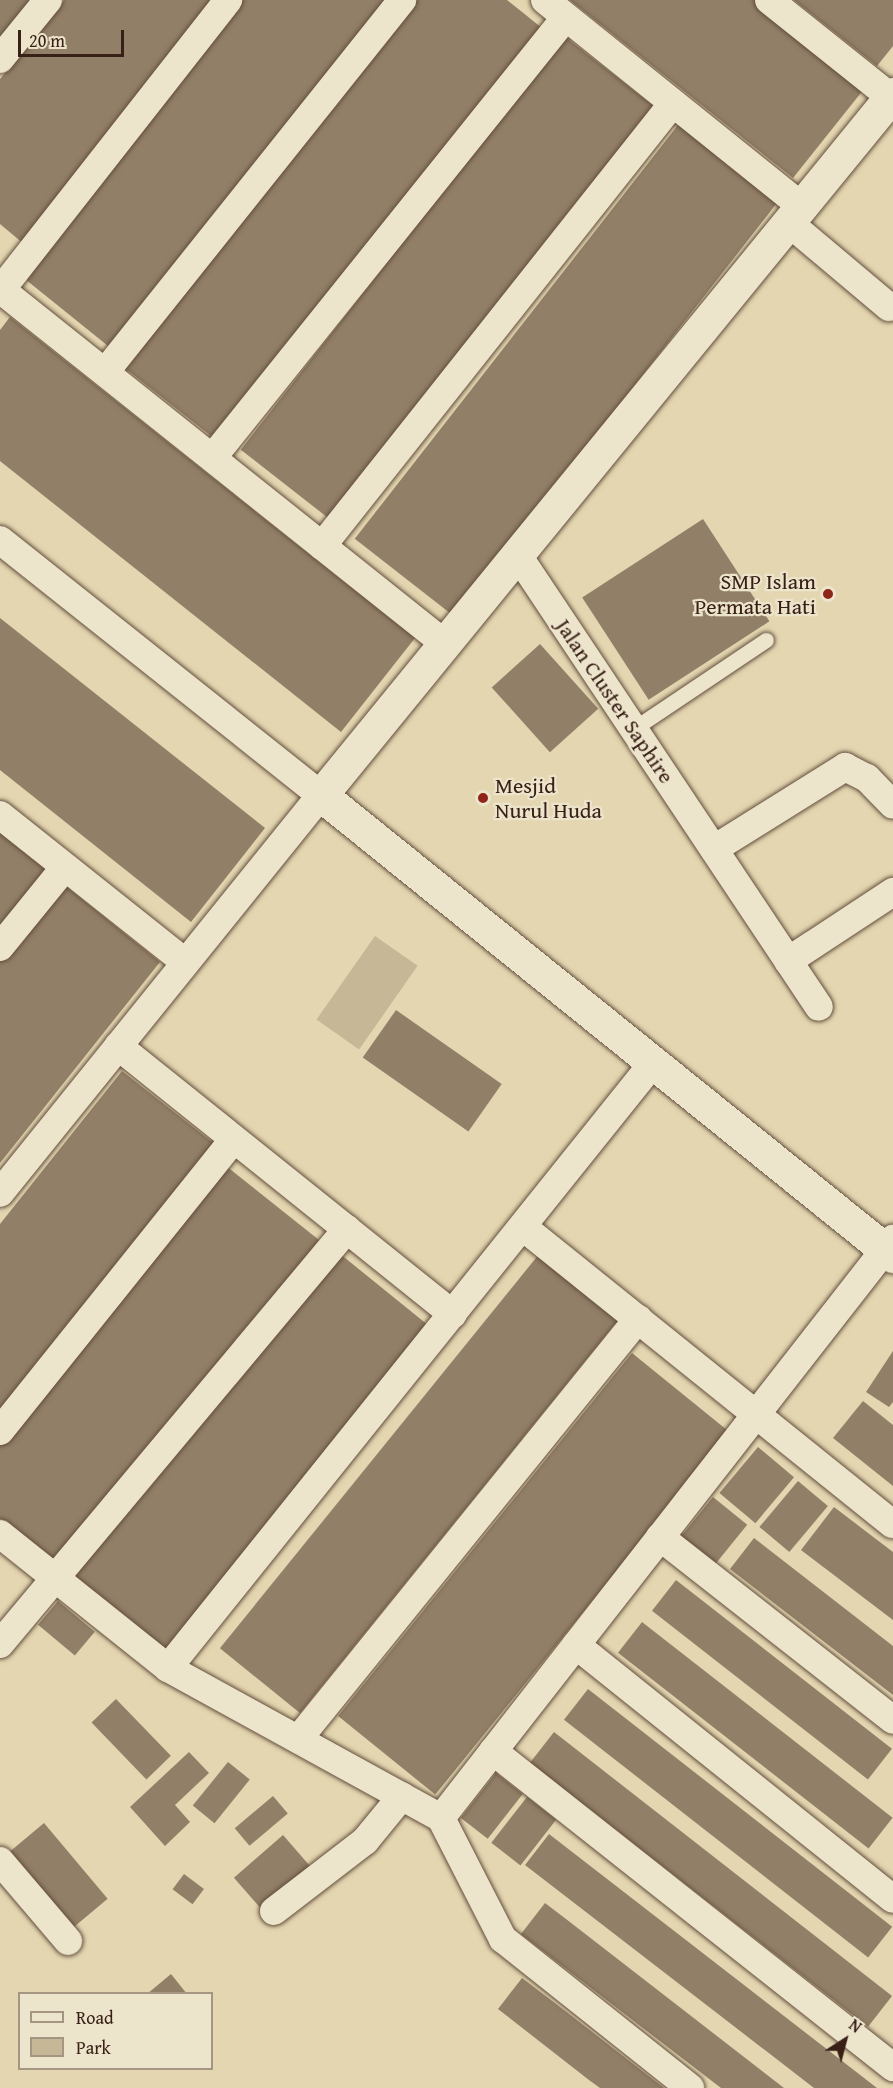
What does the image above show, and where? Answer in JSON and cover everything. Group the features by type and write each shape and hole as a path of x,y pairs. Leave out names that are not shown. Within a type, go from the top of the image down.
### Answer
{"street":[{"path":"0,59 48,0"},
{"path":"228,0 0,290 106,371 444,643"},
{"path":"106,371 402,0"},
{"path":"0,1193 444,643 892,96 769,0"},
{"path":"213,457 556,9 673,103 794,214 889,307"},
{"path":"322,546 673,103"},
{"path":"0,540 653,1063 890,1248 756,1414 441,1818"},
{"name":"Jalan Cluster Saphire","path":"517,554 819,1007"},
{"path":"714,849 845,767 867,778 893,804"},
{"path":"0,814 185,962"},
{"path":"0,947 65,867"},
{"path":"788,961 893,892"},
{"path":"118,1046 453,1314"},
{"path":"168,1668 653,1063"},
{"path":"0,1431 234,1138"},
{"path":"523,1227 893,1524"},
{"path":"0,1644 347,1229"},
{"path":"300,1737 638,1319"},
{"path":"0,1534 168,1668 300,1737 441,1818 503,1940 690,2088"},
{"path":"660,1537 893,1720"},
{"path":"576,1645 893,1899"},
{"path":"493,1751 893,2067"},
{"path":"274,1911 365,1842 402,1796"},
{"path":"0,1861 68,1941"}],"lane":[{"path":"633,729 766,640"}],"green space":[{"path":"375,936 418,966 359,1049 316,1020"}],"building":[{"path":"0,0 43,0 0,53"},
{"path":"64,0 219,0 24,244 0,224 0,79"},
{"path":"239,0 400,0 118,354 20,275"},
{"path":"412,0 507,0 547,32 220,443 121,365"},
{"path":"570,0 762,0 868,84 793,178"},
{"path":"794,0 893,0 893,46 877,66"},
{"path":"564,36 663,114 340,527 241,450"},
{"path":"678,125 777,203 454,616 355,539"},
{"path":"10,317 415,638 341,732 0,461 0,330"},
{"path":"703,519 769,621 649,700 582,597"},
{"path":"0,618 265,828 191,922 0,770"},
{"path":"540,644 598,709 550,752 492,687"},
{"path":"0,831 53,874 0,940"},
{"path":"62,883 160,962 0,1163 0,961"},
{"path":"396,1010 502,1084 468,1132 363,1058"},
{"path":"122,1071 221,1149 0,1426 0,1224"},
{"path":"221,1162 319,1240 56,1570 0,1525 0,1438"},
{"path":"544,1248 624,1313 300,1713 220,1648"},
{"path":"334,1249 432,1328 167,1655 69,1576"},
{"path":"893,1351 893,1402 889,1407 866,1392"},
{"path":"632,1353 729,1432 435,1795 338,1716"},
{"path":"863,1401 893,1425 893,1486 833,1438"},
{"path":"758,1447 794,1477 755,1523 719,1493"},
{"path":"798,1481 828,1506 789,1552 759,1527"},
{"path":"713,1497 747,1525 712,1568 678,1541"},
{"path":"834,1507 893,1552 893,1620 801,1550"},
{"path":"754,1538 893,1646 893,1695 730,1569"},
{"path":"676,1580 892,1749 868,1779 652,1611"},
{"path":"58,1601 95,1632 75,1656 38,1625"},
{"path":"642,1622 893,1818 869,1849 618,1653"},
{"path":"588,1689 892,1927 868,1957 564,1720"},
{"path":"116,1699 171,1756 146,1779 92,1723"},
{"path":"554,1732 892,1996 868,2027 530,1763"},
{"path":"189,1752 209,1773 175,1805 190,1822 165,1846 130,1807"},
{"path":"228,1762 250,1780 215,1823 193,1806"},
{"path":"496,1773 523,1794 488,1839 461,1818"},
{"path":"273,1796 288,1814 249,1846 235,1828"},
{"path":"527,1797 556,1820 520,1865 491,1843"},
{"path":"44,1823 108,1899 74,1927 10,1851"},
{"path":"549,1834 877,2088 814,2088 525,1865"},
{"path":"283,1835 310,1866 261,1909 234,1878"},
{"path":"184,1874 204,1889 193,1904 173,1889"},
{"path":"545,1903 784,2088 721,2088 521,1934"},
{"path":"171,1974 185,1992 149,1992"},
{"path":"522,1978 664,2088 600,2088 589,2080 498,2009"}],"place":[{"name":"SMP Islam Permata Hati","path":"828,594"},
{"name":"Mesjid Nurul Huda","path":"483,798"}]}
